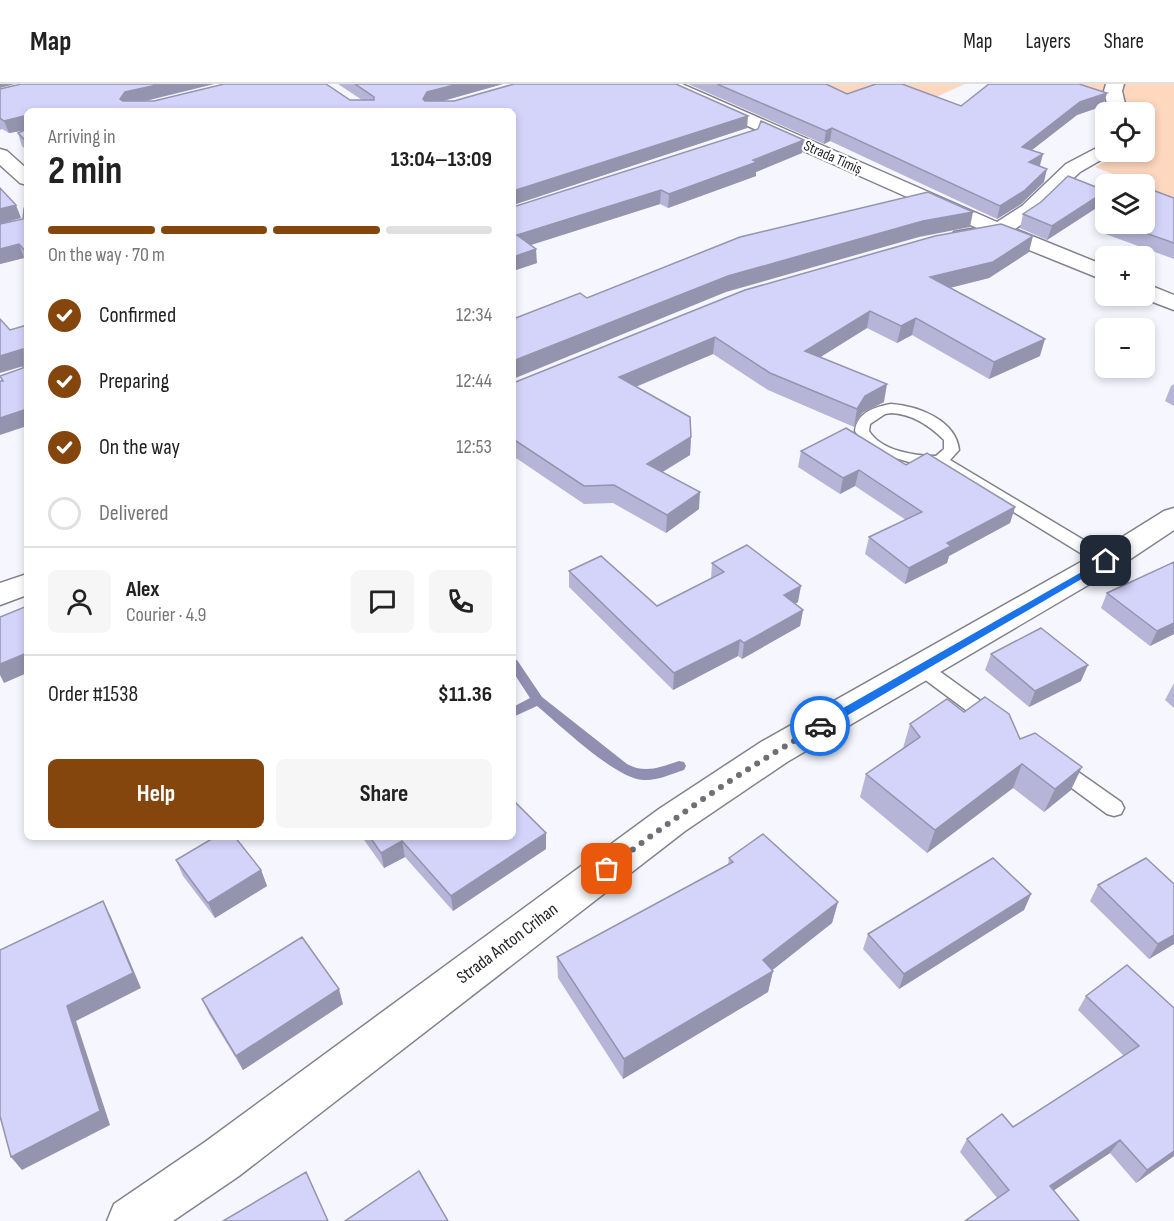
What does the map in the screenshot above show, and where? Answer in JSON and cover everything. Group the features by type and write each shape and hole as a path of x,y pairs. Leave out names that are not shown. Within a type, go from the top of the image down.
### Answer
{"street":[{"name":"Strada Timiș","path":"668,84 999,230 1095,269"},
{"path":"1115,84 1113,90 1116,102"},
{"path":"3,147 24,175"},
{"path":"940,242 999,230 1029,210 1073,168 1095,155"},
{"path":"1155,295 1174,303"},
{"name":"Strada Anton Crihan","path":"131,1221 222,1159 672,819 774,752 1106,561 1174,517"},
{"path":"0,594 24,585"}],"lane":[{"path":"940,460 952,450 951,439 934,424 904,408 882,409 867,419 863,425 862,431 866,437 882,448 910,459 940,460 1106,561"},
{"path":"922,668 1009,731"},
{"path":"1038,752 1114,808"}],"shaded area":[{"path":"824,84 965,84 896,115"},
{"path":"1072,84 1174,84 1174,198 1155,191 1155,174 1113,174 1095,167 1105,162 1155,162 1155,102 1124,102 1123,96 1100,93"}],"building":[{"path":"21,84 161,84 125,92 120,99 123,101 154,101 224,84 326,84 350,100 374,100 374,97 355,84 458,84 427,92 423,99 425,101 454,101 514,84 676,84 748,116 516,190 516,108 24,108 24,116 4,121 0,118 0,89"},
{"path":"717,84 826,84 847,94 876,84 902,84 961,106 989,84 1079,84 1107,93 1080,102 1022,147 1043,154 1029,162 1047,169 1024,191 1000,206 832,128 826,131"},
{"path":"761,121 804,140 753,160 757,162 669,194 661,190 517,235 536,249 516,256 516,206 758,129"},
{"path":"24,130 24,139 18,133"},
{"path":"1068,176 1095,187 1095,198 1052,226 1023,214 1041,202"},
{"path":"0,188 16,205 0,209"},
{"path":"1155,191 1174,198 1174,243 1148,234 1155,234"},
{"path":"928,192 973,212 923,221 728,276 516,360 516,318 580,293 587,298 740,237"},
{"path":"24,209 24,250 19,244 0,249 0,224 23,219"},
{"path":"1001,224 1033,236 993,262 930,277 1045,339 994,362 916,318 901,326 870,311 805,351 887,384 865,396 857,409 770,373 715,337 619,377 690,417 691,437 647,464 700,492 667,515 614,485 584,486 516,441 516,382 745,290 935,236"},
{"path":"0,319 10,330 24,326 24,410 0,418 0,381 3,381 0,376 23,368 23,349 0,356"},
{"path":"846,428 906,465 927,453 1015,507 947,543 951,546 909,568 869,537 922,512 859,470 843,478 801,451"},
{"path":"747,545 801,586 784,595 803,610 744,643 740,640 674,673 569,571 601,556 657,606 724,572 712,563"},
{"path":"1174,562 1174,623 1157,631 1107,593"},
{"path":"24,607 24,654 0,664 0,617"},
{"path":"1041,628 1088,665 1035,691 991,654"},
{"path":"985,697 1009,714 1020,739 1035,733 1082,767 1055,789 1022,764 935,830 866,774 920,737 910,724 947,699 964,712"},
{"path":"516,803 546,833 451,896 402,841 381,853 372,840 516,840"},
{"path":"763,834 838,902 763,960 773,971 624,1059 557,957 733,862 729,858"},
{"path":"210,840 237,840 261,870 208,903 176,860"},
{"path":"993,858 1031,894 904,974 868,934"},
{"path":"1146,858 1174,884 1174,935 1158,944 1098,885"},
{"path":"103,901 133,973 67,1006 100,1111 11,1157 0,1116 0,950"},
{"path":"302,937 339,989 236,1056 202,999"},
{"path":"1127,965 1174,1008 1174,1151 1147,1170 1120,1140 1050,1186 1079,1221 965,1221 1009,1190 967,1139 1002,1114 1013,1127 1139,1046 1086,996"},
{"path":"419,1171 448,1221 345,1221"},
{"path":"306,1172 328,1221 223,1221"}],"waterway":[{"path":"516,667 538,700"},
{"path":"516,711 538,700"},
{"path":"538,700 629,772 643,775 679,766"}],"way so far":[{"path":"607,869 672,819 774,752 820,726"}],"route":[{"path":"820,726 1106,561"}]}
